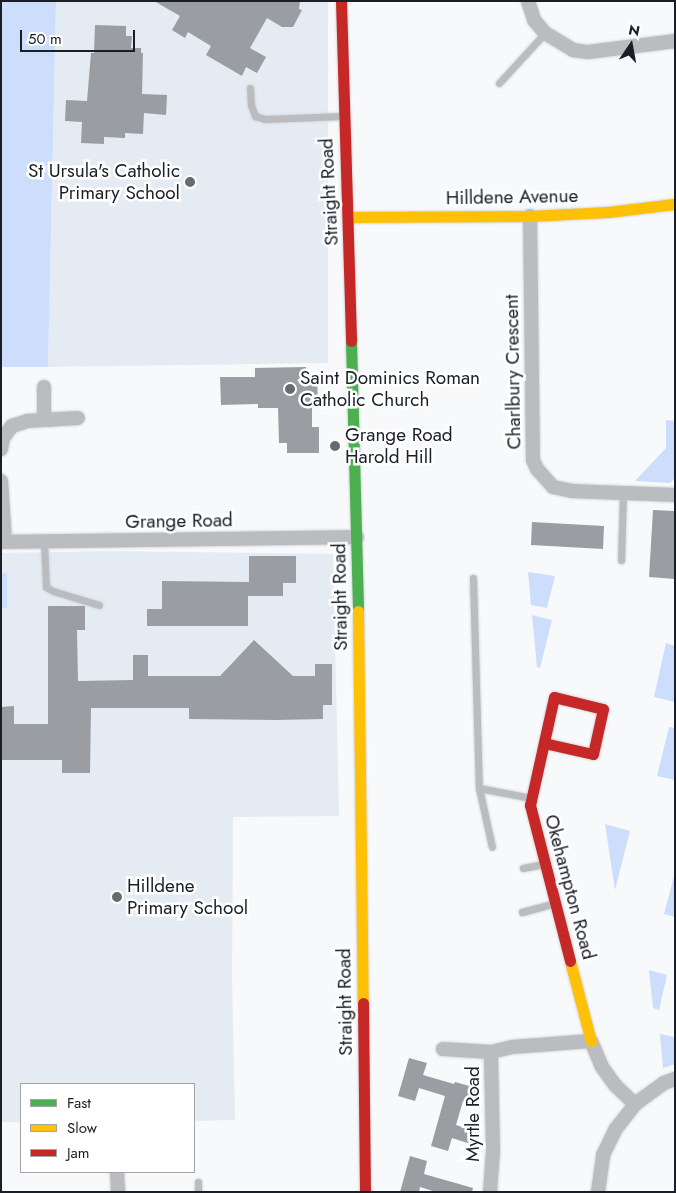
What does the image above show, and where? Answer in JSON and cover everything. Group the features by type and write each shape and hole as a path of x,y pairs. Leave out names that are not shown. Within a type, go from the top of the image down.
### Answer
{"street":[{"name":"Straight Road","path":"340,1 343,116 349,217 357,537 365,1192"},
{"path":"528,1 534,20 545,33 561,45 574,50 588,52 675,42"},
{"name":"Hilldene Avenue","path":"349,217 530,216 608,212 675,204"},
{"name":"Charlbury Crescent","path":"530,216 533,460 543,478 553,487 572,491 675,495"},
{"path":"44,387 44,420"},
{"path":"1,449 3,438 12,426 44,420 78,418"},
{"path":"1,481 3,541"},
{"name":"Grange Road","path":"3,541 357,537"},
{"name":"Okehampton Road","path":"544,743 593,754 603,709 554,697 530,804 591,1040"},
{"path":"591,1040 602,1067 615,1085 635,1104"},
{"name":"Myrtle Road","path":"490,1192 493,1151 491,1052 512,1047 591,1040"},
{"path":"444,1049 491,1052"},
{"path":"598,1192 603,1155 615,1130 635,1104 664,1083 675,1079"},
{"path":"117,1173 118,1192"}],"lane":[{"path":"498,83 545,33"},
{"path":"250,88 251,105 256,116 265,119 343,116"},
{"path":"621,560 623,493"},
{"path":"44,540 46,587 53,592 99,605"},
{"path":"474,578 479,788 492,847"},
{"path":"479,788 531,798"},
{"path":"523,868 545,864"},
{"path":"522,912 556,903"},
{"path":"198,1182 198,1192"}],"shaded area":[{"path":"1,1 56,1 48,367 1,367"},
{"name":"St Ursula's Catholic Primary School","path":"56,1 328,1 328,363 48,367"},
{"path":"666,420 675,421 675,478 670,483 635,481 666,448"},
{"name":"Hilldene Primary School","path":"110,551 333,554 339,816 233,817 232,977 235,1120 195,1121 195,1083 20,1083 20,1122 1,1122 1,553"},
{"path":"528,572 555,576 547,608 531,605"},
{"path":"1,573 7,573 7,608 1,608"},
{"path":"532,615 552,620 540,668 537,667"},
{"path":"666,643 675,646 675,702 654,697"},
{"path":"669,727 675,728 675,780 657,776"},
{"path":"605,824 630,831 615,890"},
{"path":"675,872 675,917 664,914"},
{"path":"649,970 667,975 659,1010 653,1008"},
{"path":"660,1034 675,1037 675,1064 663,1068"}],"building":[{"path":"154,1 300,1 299,9 302,10 293,27 282,27 267,18 250,48 266,57 257,73 246,67 242,76 206,55 211,46 188,32 185,38 172,30 180,16"},
{"path":"95,25 126,26 126,36 132,36 131,48 141,48 141,53 143,53 142,94 167,95 166,115 144,113 143,134 125,133 125,138 104,137 104,144 81,143 82,122 65,121 66,100 87,101 91,53 94,53"},
{"path":"306,367 306,374 317,374 318,403 312,403 312,427 319,427 319,453 287,453 287,443 279,443 278,408 258,408 258,404 221,405 220,377 255,377 255,368"},
{"path":"653,510 675,511 675,579 649,577"},
{"path":"532,522 604,526 603,549 531,545"},
{"path":"249,556 296,556 296,583 283,583 283,596 248,596 248,626 147,626 147,609 162,609 162,581 249,582"},
{"path":"48,606 85,606 85,630 77,630 78,681 133,680 133,655 148,655 148,676 220,676 254,640 293,676 315,676 315,664 332,664 332,705 323,705 323,719 277,720 189,719 189,708 91,708 90,773 62,773 62,760 1,760 1,707 14,706 14,724 48,724"},
{"path":"409,1058 427,1063 423,1075 480,1089 475,1105 463,1101 456,1125 478,1132 474,1145 452,1138 448,1151 431,1146 445,1096 419,1088 415,1101 398,1096"},
{"path":"410,1156 427,1161 424,1174 473,1188 472,1192 436,1192 420,1187 419,1192 400,1192"}],"traffic: fast":[{"path":"351,341 358,611"}],"traffic: slow":[{"path":"349,217 530,216 608,212 675,204"},
{"path":"358,611 363,1003"},
{"path":"570,961 591,1041"}],"traffic: jam":[{"path":"341,1 351,341"},
{"path":"544,743 593,754 603,709 554,697 530,805 570,961"},
{"path":"363,1003 365,1192"}],"place":[{"name":"St Ursula's Catholic Primary School","path":"190,182"},
{"name":"Saint Dominics Roman Catholic Church","path":"290,389"},
{"name":"Grange Road Harold Hill","path":"335,446"},
{"name":"Hilldene Primary School","path":"117,897"}]}
